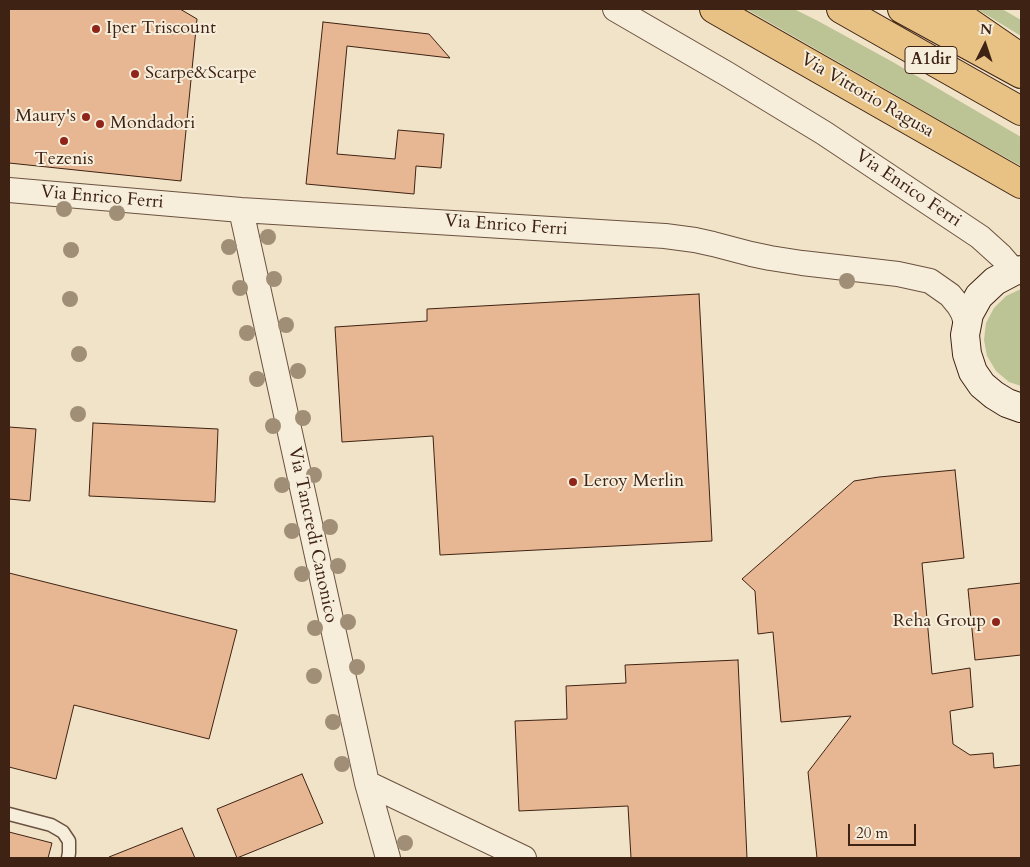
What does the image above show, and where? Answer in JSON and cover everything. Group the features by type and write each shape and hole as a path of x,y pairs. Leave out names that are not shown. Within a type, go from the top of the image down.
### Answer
{"highway":[{"name":"Via Vittorio Ragusa","path":"714,9 1021,184"},
{"name":"A1dir","path":"841,9 1021,110"},
{"name":"A1dir","path":"902,9 1021,74"},
{"path":"946,9 1021,58"}],"street":[{"name":"Via Enrico Ferri","path":"615,9 735,78 824,133 976,234 1018,270"},
{"name":"Via Enrico Ferri","path":"9,190 241,210 665,236 713,244 751,254 794,262 898,274 930,282 950,295 963,313 966,323 965,335"},
{"name":"Via Tancredi Canonico","path":"241,210 367,783 388,858"},
{"path":"1018,270 995,281 979,296 969,314 965,335 967,354 973,372 982,385 1007,403 1021,408"},
{"path":"367,783 524,858"}],"lane":[{"path":"9,814 50,825 63,832 69,841 68,858"}],"green space":[{"path":"746,9 794,9 891,61 1021,137 1021,166 985,146"},
{"path":"977,9 1002,9 1021,20 1021,36"},
{"path":"1021,289 1021,386 1009,382 996,371 987,356 984,340 986,323 994,308 1006,296"}],"building":[{"path":"9,9 180,9 197,19 181,181 9,163"},
{"path":"323,22 429,34 450,58 347,46 337,154 395,159 398,130 444,134 441,168 416,166 414,194 306,184"},
{"name":"Leroy Merlin","path":"699,294 712,541 440,555 433,436 342,442 335,327 427,321 427,309"},
{"path":"93,423 218,429 215,502 89,496"},
{"path":"9,427 36,429 30,501 9,499"},
{"path":"955,470 964,558 922,563 932,674 970,668 973,707 950,711 953,744 970,755 993,753 994,768 1021,765 1021,858 817,858 808,772 851,716 781,722 773,632 758,634 755,591 742,579 854,481"},
{"path":"9,573 237,630 209,739 74,705 56,779 9,767"},
{"name":"Reha Group","path":"1021,583 1021,655 975,660 968,589"},
{"path":"738,660 747,858 631,858 628,806 519,811 515,721 567,719 566,686 626,683 625,665"},
{"path":"302,774 323,823 237,858 217,809"},
{"path":"182,828 195,858 109,858 109,857"},
{"path":"9,832 52,843 48,858 9,858"}],"place":[{"name":"Iper Triscount","path":"96,29"},
{"name":"Scarpe&Scarpe","path":"135,74"},
{"name":"Maury's","path":"86,117"},
{"name":"Mondadori","path":"100,124"},
{"name":"Tezenis","path":"64,141"},
{"name":"Leroy Merlin","path":"573,482"},
{"name":"Reha Group","path":"996,622"}]}
